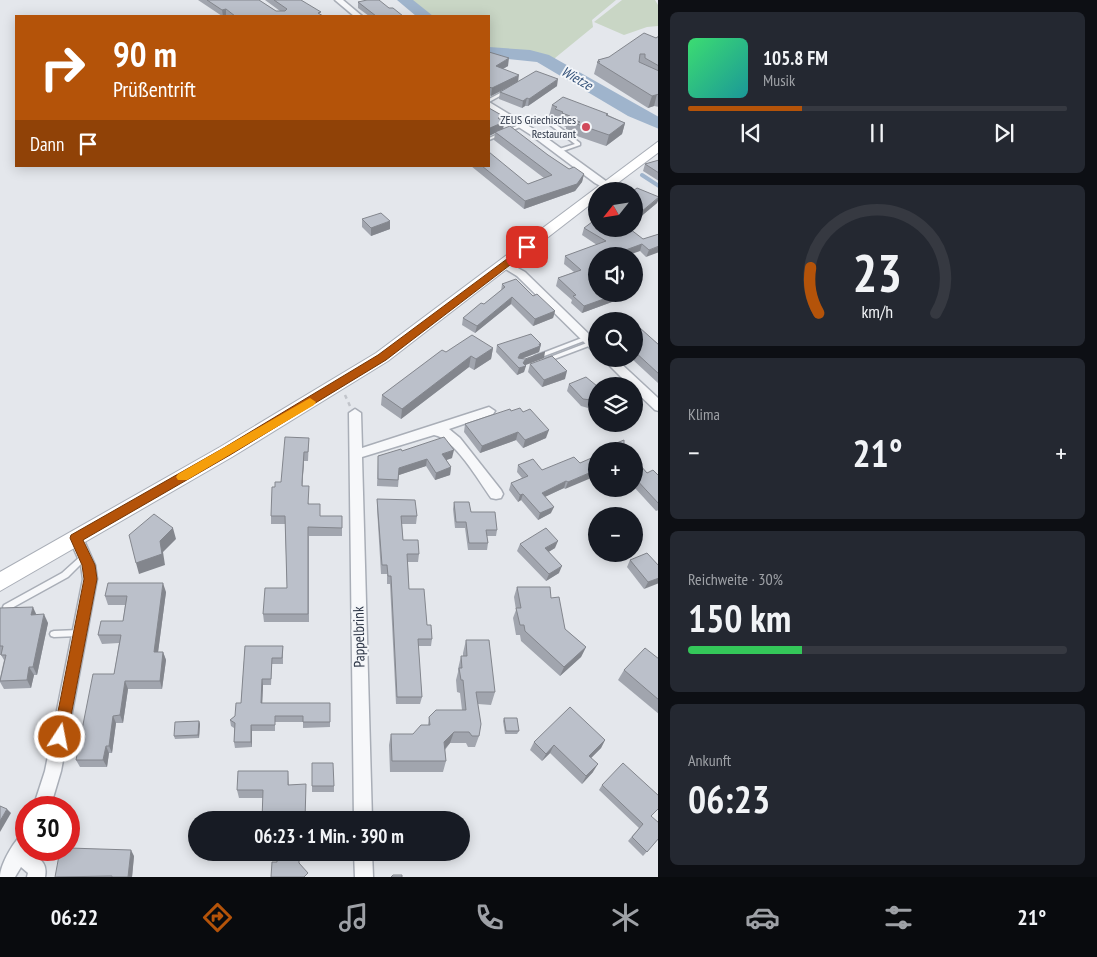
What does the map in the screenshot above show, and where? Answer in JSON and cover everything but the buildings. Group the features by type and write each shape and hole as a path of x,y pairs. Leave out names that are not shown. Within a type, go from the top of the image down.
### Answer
{"main road":[{"path":"611,182 658,145"},
{"path":"0,582 226,452 382,358 588,200"}],"street":[{"path":"339,0 357,15"},
{"path":"490,106 523,125 598,182"},
{"path":"505,264 521,274 588,338"},
{"path":"617,367 658,407"},
{"path":"357,454 489,411"},
{"name":"Pappelbrink","path":"355,413 363,811"},
{"path":"434,430 449,434 456,440 496,494"},
{"path":"45,796 54,771 90,579 88,565 76,538"},
{"path":"363,861 364,877"},
{"path":"12,862 38,869 36,877"}],"lane":[{"path":"490,100 511,89"},
{"path":"552,124 578,144 558,151"},
{"path":"490,139 523,125"},
{"path":"529,360 588,343"},
{"path":"534,365 588,344"},
{"path":"7,608 65,575 84,557"},
{"path":"54,634 80,633"}],"green space":[{"path":"402,0 616,0 592,20 593,27 555,58 553,65 529,56 490,53 490,15 422,15"},
{"path":"622,0 655,0 658,5 658,26 647,27 624,35 594,22"}],"waterway":[{"name":"Wietze","path":"404,0 424,15"},
{"name":"Wietze","path":"490,52 530,55 543,58 634,112 658,124"},
{"path":"642,175 658,185"}],"slow traffic":[{"path":"182,477 310,402"}],"place":[{"name":"ZEUS Griechisches Restaurant","path":"586,127"}],"route":[{"path":"60,737 90,579 88,565 76,538 226,452 382,358 527,247"}]}
